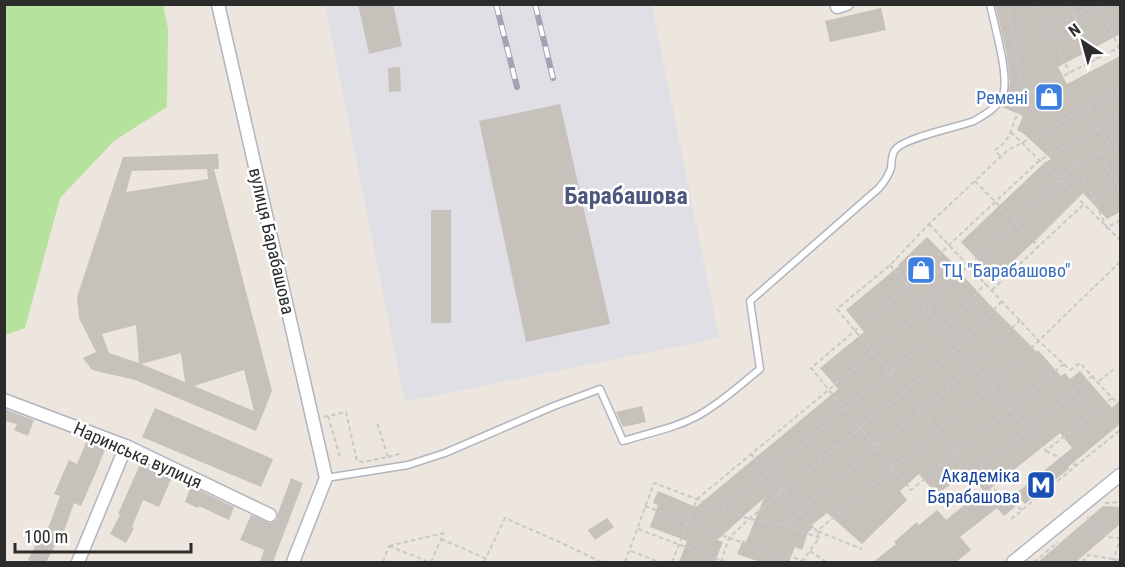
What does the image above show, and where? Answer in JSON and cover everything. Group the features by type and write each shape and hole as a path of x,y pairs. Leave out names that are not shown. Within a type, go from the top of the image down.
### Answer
{"street":[{"name":"вулиця Барабашова","path":"218,4 326,478"},
{"path":"837,4 837,7 847,4"},
{"name":"Наринська вулиця","path":"4,400 126,446 270,515"},
{"path":"78,562 126,446"},
{"path":"1013,562 1120,475"},
{"path":"293,562 326,478"}],"lane":[{"path":"326,478 408,465 445,453 554,406 600,389 623,441 675,425 710,409 760,369 750,301 872,196 891,170 891,159 896,148 906,142 974,121 999,103 1006,82 990,4"}],"path":[{"path":"1000,156 994,150 1003,144 1011,132 1024,96 1007,4"},
{"path":"1035,4 1070,73"},
{"path":"1068,4 1097,59"},
{"path":"1024,96 1120,47 1096,4 1066,20"},
{"path":"1022,510 974,474 837,309 890,265 1000,156 1014,146 1120,92"},
{"path":"1088,108 1111,148"},
{"path":"1064,364 911,490 811,368 908,286 1040,160 1120,117"},
{"path":"1011,132 1120,240"},
{"path":"672,562 697,499 926,309 1077,163 1120,144"},
{"path":"1100,153 1120,192"},
{"path":"1077,163 1107,228"},
{"path":"975,181 1039,247"},
{"path":"992,290 1084,204"},
{"path":"1107,228 1120,220"},
{"path":"929,224 1038,340 1070,370 1080,363 1120,404"},
{"path":"817,531 992,386 1120,262"},
{"path":"890,265 1046,451 1077,465"},
{"path":"723,509 943,329 986,284"},
{"path":"638,529 722,562 729,538 749,519 959,347 1002,301"},
{"path":"786,525 975,366 1020,320"},
{"path":"1098,382 1113,370"},
{"path":"974,474 1092,376"},
{"path":"1072,393 1091,415"},
{"path":"1046,451 1112,398"},
{"path":"321,417 346,412 357,460 363,462 403,453"},
{"path":"328,416 340,458"},
{"path":"377,423 388,457"},
{"path":"1011,519 1120,430"},
{"path":"751,454 817,531 819,538"},
{"path":"625,562 654,483 749,519 786,525 819,538"},
{"path":"1104,503 1120,502"},
{"path":"645,506 729,538 803,562 819,538"},
{"path":"1114,510 1120,511"},
{"path":"1088,516 1107,537 1120,538 1115,561"},
{"path":"484,562 505,518 601,562"},
{"path":"817,531 861,549"},
{"path":"444,533 430,562 390,546 444,533"},
{"path":"441,539 486,558"},
{"path":"1034,562 1061,539"},
{"path":"383,562 390,546"},
{"path":"630,551 659,562"},
{"path":"810,551 826,562"},
{"path":"1082,561 1088,555 1120,560"}],"shaded area":[{"path":"325,5 652,5 719,338 405,402"}],"green space":[{"path":"4,5 163,5 168,28 167,107 114,141 60,198 25,328 5,335"}],"building":[{"path":"358,4 393,4 402,46 369,54"},
{"path":"995,4 1118,4 1120,34 1058,67 1067,84 1120,56 1120,212 1107,219 1083,193 995,278 961,242 1044,163 1051,159 1017,130 1023,116 1002,107 1007,98 1010,82 1006,51"},
{"path":"881,8 886,30 830,42 825,21"},
{"path":"400,67 401,91 389,92 388,68"},
{"path":"560,104 610,324 526,342 479,121"},
{"path":"218,154 219,169 214,169 272,391 256,431 135,380 92,370 83,358 96,352 79,318 77,297 123,157","holes":["207,169 208,179 126,192 132,171","136,325 139,363 109,353 102,334","181,353 185,382 141,364","244,370 254,411 194,386"]},
{"path":"431,210 451,210 451,323 431,323"},
{"path":"927,237 990,305 1037,352 1038,350 1061,376 1065,373 1070,379 1080,371 1112,408 1120,400 1120,424 1025,504 1022,501 1004,516 997,508 960,537 971,550 956,562 873,562 896,544 894,542 917,522 919,525 937,510 946,520 983,490 967,471 937,495 919,474 900,491 907,500 862,544 827,513 812,525 814,527 808,532 802,550 795,547 789,562 760,562 737,554 743,540 746,542 764,498 717,540 723,542 715,562 679,562 687,541 650,527 658,505 653,503 658,491 696,507 838,389 820,368 864,332 846,310","holes":["1060,433 1072,448 1005,501 990,489"]},
{"path":"642,406 646,422 623,427 616,412"},
{"path":"155,408 273,459 261,487 142,437"},
{"path":"4,409 34,420 28,436 14,430 17,424 4,421"},
{"path":"87,440 106,447 81,506 74,503 63,534 46,562 28,560 40,537 44,539 60,496 54,494 69,460 77,464"},
{"path":"141,462 172,477 159,507 143,500 132,527 134,528 126,543 110,534"},
{"path":"291,478 303,483 273,562 260,562 264,550 240,540 251,515 270,523 277,519"},
{"path":"191,486 234,507 229,520 185,502"},
{"path":"1103,506 1120,507 1120,524 1076,562 1038,562"},
{"path":"607,518 614,527 595,540 588,530"}],"railway":[{"path":"496,4 517,87"},
{"path":"535,4 553,78"}],"place":[{"name":"Ремені","path":"1049,97"},
{"name":"ТЦ \"Барабашово\"","path":"921,270"},
{"name":"Академіка Барабашова","path":"1041,485"}],"district":[{"name":"Барабашова","path":"626,196"}]}
